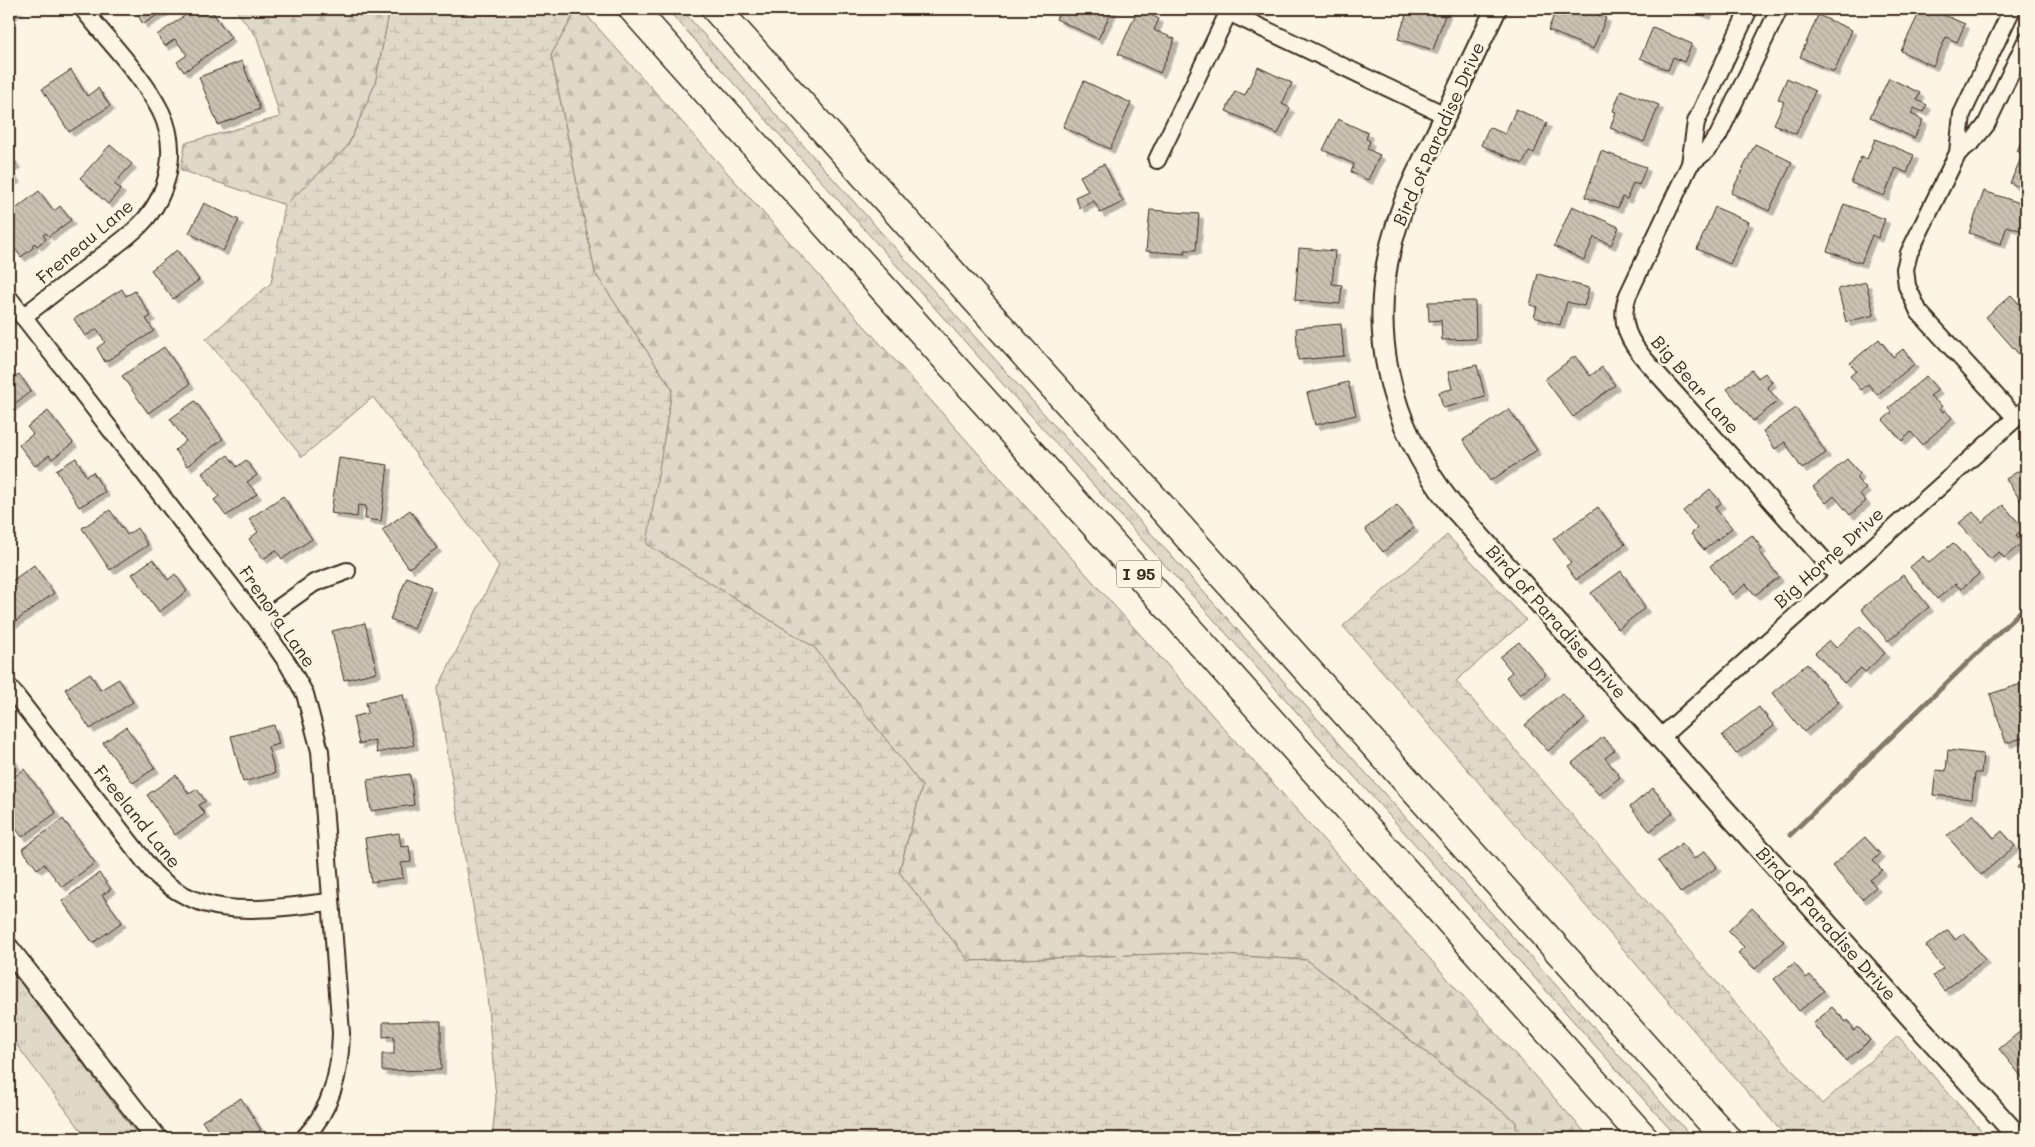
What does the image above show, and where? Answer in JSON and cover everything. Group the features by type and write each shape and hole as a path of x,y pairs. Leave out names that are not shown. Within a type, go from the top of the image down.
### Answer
{"highway":[{"name":"I 95","path":"633,9 1644,1138"},
{"path":"716,9 1726,1138"}],"street":[{"name":"Freneau Lane","path":"23,317 140,225 159,200 168,175 170,148 168,130 161,112 144,86 83,9"},
{"name":"Bird of Paradise Drive","path":"1496,9 1403,206 1392,240 1382,302 1384,345 1391,387 1402,424 1420,460 1454,508 2019,1138"},
{"name":"Big Bear Lane","path":"1749,9 1696,122 1690,164 1628,295 1624,309 1626,328 1631,342 1647,362 1839,576"},
{"name":"Big Bear Lane","path":"1690,164 1706,151 1718,136 1779,9"},
{"path":"2012,9 1962,114 1958,153 1909,253 1905,269 1907,286 1914,304 1925,319 2021,414"},
{"path":"1157,160 1227,10 1445,115"},
{"path":"1958,153 1973,141 1986,125 2026,41"},
{"name":"Frenora Lane","path":"9,298 259,622 298,680 310,709 320,751 341,1025 341,1056 336,1082 329,1100 316,1123 304,1138"},
{"name":"Big Horne Drive","path":"1660,738 2021,414"},
{"path":"259,622 314,583 347,571"},
{"name":"Freeland Lane","path":"9,686 153,872 178,894 191,900 226,908 331,902"},
{"path":"9,949 156,1138"}],"green space":[{"path":"235,9 390,9 375,84 348,146 285,205 181,170 185,143 280,117 257,37"},
{"path":"390,9 577,9 551,55 595,273 672,389 647,544 814,647 922,786 899,872 969,961 1188,953 1307,960 1516,1122 1516,1138 492,1138 496,1098 486,984 437,690 499,566 373,397 302,457 206,339 271,283 285,205 348,146 375,84"},
{"path":"577,9 581,9 1590,1138 1516,1138 1516,1122 1307,960 1188,953 969,961 899,872 922,786 814,647 646,544 672,389 595,273 551,55"},
{"path":"667,9 681,9 1693,1138 1678,1138"},
{"path":"1447,535 1526,620 1456,681 1822,1104 1898,1036 1988,1138 1787,1138 1343,626"},
{"path":"9,968 140,1138 87,1138 9,1035"}],"building":[{"path":"9,9 19,9 9,17"},
{"path":"134,9 167,9 143,24"},
{"path":"194,9 210,9 231,38 184,72 177,62 187,55 175,39 165,46 157,35"},
{"path":"1061,9 1113,9 1098,39 1056,19"},
{"path":"1138,9 1159,19 1154,30 1175,39 1160,73 1118,54"},
{"path":"1408,9 1447,9 1433,50 1398,39"},
{"path":"1546,9 1584,9 1606,18 1593,49 1548,30 1554,15 1545,11"},
{"path":"1693,9 1710,9 1706,15"},
{"path":"1921,9 1930,9 1965,24 1957,42 1946,37 1933,66 1901,51"},
{"path":"1818,15 1852,30 1834,72 1800,57"},
{"path":"1653,27 1692,44 1684,62 1673,57 1668,70 1640,58"},
{"path":"242,61 260,109 218,125 199,77"},
{"path":"1258,67 1292,83 1282,104 1290,108 1278,134 1226,111 1235,91 1245,95"},
{"path":"71,70 87,96 98,88 110,106 69,132 42,89"},
{"path":"1787,78 1815,91 1796,134 1774,124 1784,102 1778,99"},
{"path":"1889,78 1920,93 1917,100 1927,105 1923,112 1914,108 1911,114 1923,120 1914,138 1870,117"},
{"path":"1084,81 1131,103 1110,149 1063,127"},
{"path":"1621,90 1659,105 1644,142 1610,128 1616,112 1613,111"},
{"path":"1516,109 1547,123 1534,153 1529,151 1523,164 1481,145 1489,127 1505,134"},
{"path":"1338,119 1368,133 1366,139 1370,141 1367,149 1380,155 1368,180 1351,172 1354,164 1323,150"},
{"path":"2024,135 2026,136 2026,190 2010,183 2023,154 2017,151"},
{"path":"1875,139 1914,155 1907,173 1896,168 1884,196 1851,183 1861,157 1867,159"},
{"path":"1755,144 1792,162 1769,211 1731,193"},
{"path":"110,145 132,164 114,184 121,189 108,204 80,178"},
{"path":"1601,151 1646,167 1639,185 1633,183 1627,199 1622,197 1618,208 1585,197"},
{"path":"9,153 16,164 9,169"},
{"path":"1104,164 1123,202 1100,213 1094,201 1080,208 1075,197 1088,191 1080,176"},
{"path":"9,169 16,178 9,183"},
{"path":"39,191 54,211 60,206 71,220 49,236 46,233 43,235 46,239 37,246 35,243 32,245 34,247 21,257 9,241 9,214"},
{"path":"1984,191 2026,205 2026,232 2007,226 2001,244 1969,233"},
{"path":"204,203 239,220 223,251 189,233"},
{"path":"1844,204 1885,219 1878,238 1872,235 1861,263 1827,251"},
{"path":"1572,206 1619,227 1611,245 1594,237 1584,260 1554,246"},
{"path":"1715,207 1749,222 1730,264 1697,249"},
{"path":"1150,210 1199,214 1196,250 1185,250 1185,254 1146,251"},
{"path":"1299,248 1335,251 1332,284 1342,285 1340,304 1295,300"},
{"path":"177,250 199,280 173,299 151,270"},
{"path":"1538,274 1589,288 1584,306 1567,302 1560,325 1534,317 1537,307 1530,305"},
{"path":"1866,282 1874,315 1846,322 1838,289"},
{"path":"122,289 126,296 135,291 151,316 146,319 154,331 105,362 97,348 105,342 97,329 85,336 74,319"},
{"path":"2011,295 2026,312 2026,356 2023,359 1986,317"},
{"path":"1475,301 1476,339 1442,340 1441,320 1429,321 1428,302"},
{"path":"1341,324 1344,356 1298,360 1296,328"},
{"path":"1879,339 1893,357 1903,349 1914,364 1877,395 1868,384 1861,390 1850,376 1856,371 1850,363"},
{"path":"164,347 190,384 148,413 122,376"},
{"path":"1575,356 1590,376 1602,367 1615,385 1573,417 1545,379"},
{"path":"1477,365 1485,397 1443,408 1439,392 1452,389 1448,372"},
{"path":"1752,370 1758,378 1765,373 1772,382 1767,387 1778,401 1753,421 1727,389"},
{"path":"19,374 31,391 9,408 9,381"},
{"path":"1926,376 1938,390 1930,396 1942,406 1940,408 1943,412 1945,410 1952,418 1922,445 1911,432 1902,441 1883,420 1892,412 1889,408"},
{"path":"1348,382 1356,415 1315,425 1307,393"},
{"path":"195,401 223,439 187,466 175,450 186,441 170,419"},
{"path":"1796,408 1826,453 1802,469 1785,442 1775,449 1763,431"},
{"path":"1509,409 1537,450 1490,481 1463,440"},
{"path":"48,411 73,443 52,459 49,455 35,466 19,445 33,434 27,427"},
{"path":"228,455 237,467 246,460 257,475 247,482 257,494 226,516 214,500 219,496 202,473"},
{"path":"76,458 86,476 93,472 105,492 79,507 56,470"},
{"path":"339,458 388,465 381,521 365,519 366,506 358,505 357,517 331,513"},
{"path":"1847,459 1860,474 1856,478 1866,489 1860,494 1866,501 1850,515 1834,496 1826,503 1813,487"},
{"path":"2020,470 2023,474 2026,472 2026,508 2006,479"},
{"path":"1710,489 1721,503 1715,508 1732,528 1704,550 1691,534 1697,528 1683,511"},
{"path":"283,496 312,539 282,559 276,550 263,559 249,539 258,532 249,519"},
{"path":"1397,505 1414,528 1383,552 1365,529"},
{"path":"2003,505 2024,529 2016,535 2022,543 2004,558 1999,552 1990,559 1959,523 1973,512 1982,522"},
{"path":"1598,507 1625,544 1576,580 1566,566 1571,563 1553,539"},
{"path":"110,510 127,535 137,528 148,545 110,570 82,528"},
{"path":"410,510 437,548 409,568 382,530"},
{"path":"1752,535 1762,549 1759,551 1779,577 1755,595 1746,584 1732,595 1710,566"},
{"path":"1953,543 1979,574 1961,589 1955,584 1937,599 1910,567 1923,556 1929,563"},
{"path":"153,559 168,580 175,574 187,591 159,612 132,574"},
{"path":"34,565 54,593 13,623 9,617 9,583"},
{"path":"1621,571 1645,608 1618,629 1591,593"},
{"path":"1903,575 1929,607 1888,641 1861,609"},
{"path":"407,577 431,587 414,629 390,619"},
{"path":"365,623 377,672 344,680 332,631"},
{"path":"1860,626 1885,653 1865,672 1861,668 1844,683 1815,653 1829,640 1836,648"},
{"path":"1519,642 1546,674 1520,695 1506,677 1512,672 1500,657"},
{"path":"1807,664 1839,702 1804,732 1772,693"},
{"path":"90,673 100,690 119,679 133,702 90,729 65,689"},
{"path":"2021,684 2024,693 2026,692 2025,737 2006,743 1990,694"},
{"path":"1562,693 1585,719 1548,751 1525,725"},
{"path":"403,694 414,745 377,753 375,740 359,744 353,717 368,713 366,702"},
{"path":"1759,707 1774,726 1736,754 1722,735"},
{"path":"274,725 279,744 268,747 275,773 243,782 231,736"},
{"path":"126,727 155,768 133,783 103,743"},
{"path":"1603,737 1615,750 1605,758 1620,777 1599,795 1572,763"},
{"path":"1948,750 1983,754 1981,773 1975,773 1972,799 1933,795 1936,770 1946,771"},
{"path":"9,753 16,765 9,770"},
{"path":"24,769 56,813 22,837 9,819 9,781"},
{"path":"410,774 414,805 371,811 367,780"},
{"path":"176,775 189,794 197,789 205,801 199,805 205,814 175,835 147,795"},
{"path":"1653,788 1673,813 1650,831 1630,807"},
{"path":"1973,814 1994,838 2002,831 2015,846 1981,875 1947,836"},
{"path":"63,819 95,863 62,887 44,864 37,869 22,849"},
{"path":"399,833 401,847 409,846 411,862 401,863 403,878 371,882 365,838"},
{"path":"1865,837 1880,854 1873,861 1882,870 1870,880 1876,887 1862,899 1832,866"},
{"path":"1682,843 1694,859 1705,851 1717,867 1681,893 1658,861"},
{"path":"2026,860 2026,879 2017,867"},
{"path":"99,873 111,889 102,895 122,922 93,943 62,901"},
{"path":"1752,908 1784,941 1755,969 1738,953 1744,947 1728,931"},
{"path":"1948,930 1955,940 1964,933 1985,960 1944,991 1933,976 1943,968 1926,946"},
{"path":"1794,963 1806,978 1810,975 1824,991 1799,1011 1774,979"},
{"path":"1832,1007 1846,1022 1848,1020 1854,1031 1858,1027 1870,1040 1846,1061 1813,1024"},
{"path":"1832,1007 1846,1022 1848,1020 1854,1031 1858,1027 1870,1040 1846,1061 1813,1024"},
{"path":"441,1021 441,1070 382,1071 382,1054 394,1054 394,1036 383,1037 383,1022"},
{"path":"2023,1029 2026,1033 2026,1082 1999,1049"},
{"path":"241,1098 261,1130 247,1138 213,1138 202,1121"}],"waterway":[{"path":"1790,835 2026,606"}]}
